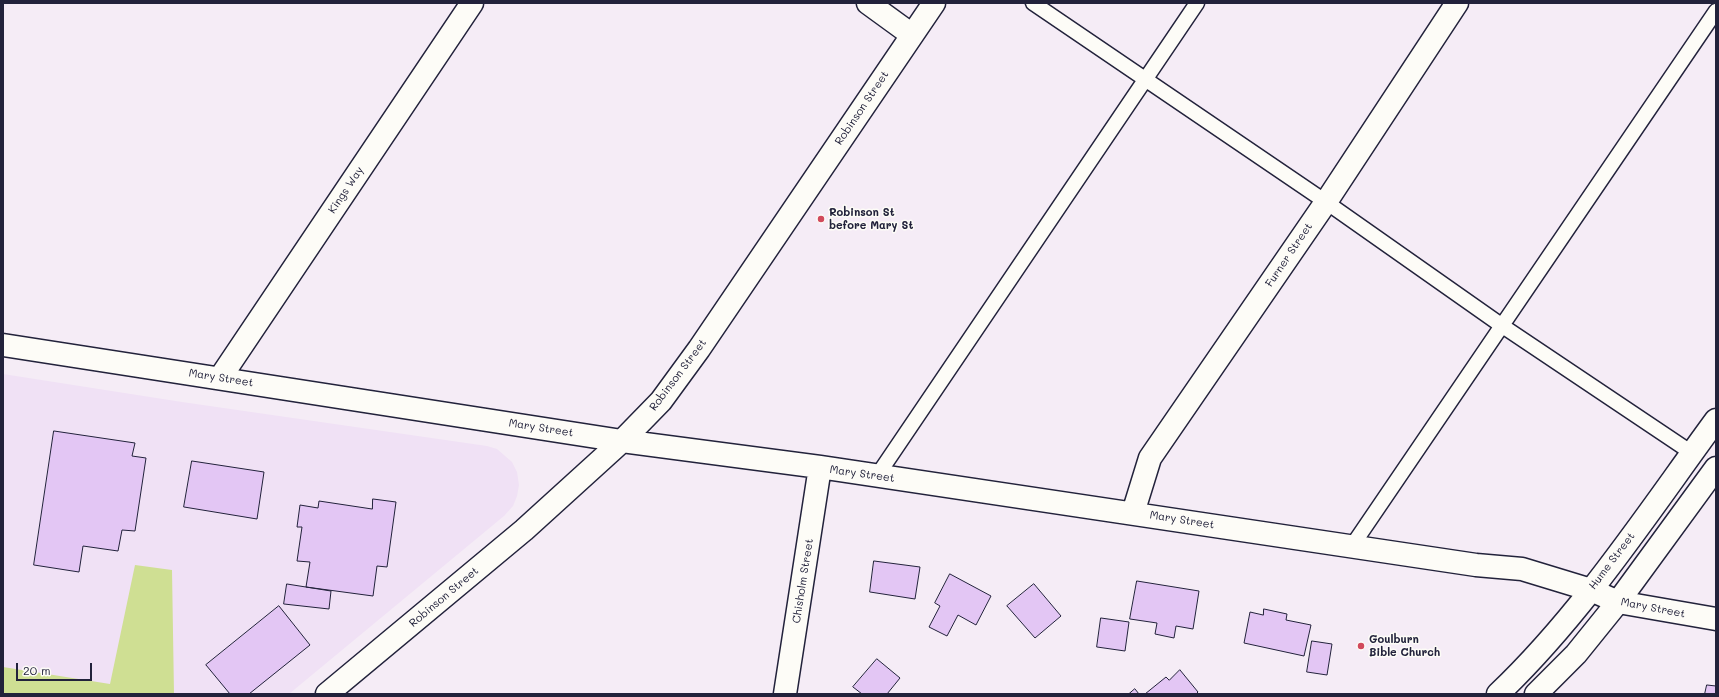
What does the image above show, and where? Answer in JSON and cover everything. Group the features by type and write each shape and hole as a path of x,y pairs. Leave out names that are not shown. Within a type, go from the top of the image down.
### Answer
{"street":[{"name":"Kings Way","path":"220,378 472,3"},
{"path":"868,3 912,34"},
{"name":"Robinson Street","path":"327,694 524,530 622,441 661,401 699,350 934,3"},
{"name":"Furner Street","path":"1133,513 1150,458 1326,202 1457,3"},
{"name":"Mary Street","path":"3,345 622,441 1133,513 1476,565 1522,569 1591,590 1618,602 1716,620"},
{"name":"Hume Street","path":"1498,694 1552,636 1591,590 1716,420"},
{"name":"Chisholm Street","path":"785,694 820,468"},
{"path":"1536,694 1576,654 1618,602 1716,468"}],"lane":[{"path":"1032,3 1326,202 1501,325 1692,453"},
{"path":"877,476 1197,3"},
{"path":"1352,546 1716,11"}],"shaded area":[{"path":"3,374 182,402 487,446 497,449 512,462 517,472 519,485 517,496 513,506 504,516 289,694 3,694"}],"green space":[{"path":"135,565 172,570 174,694 3,694 3,667 110,684"}],"building":[{"path":"54,431 135,443 132,456 146,458 135,531 122,530 118,551 83,546 79,572 34,565"},
{"path":"192,461 264,472 257,519 184,507"},
{"path":"373,499 396,502 387,567 377,566 373,596 306,587 310,562 297,561 302,527 297,527 300,505 318,508 319,501 372,509"},
{"path":"874,561 920,567 915,599 870,592"},
{"path":"950,574 991,596 976,625 958,615 947,636 929,627 940,606 935,603"},
{"path":"1137,581 1199,591 1193,629 1176,626 1174,638 1155,634 1157,623 1130,619"},
{"path":"287,584 331,591 329,609 284,604"},
{"path":"1034,584 1061,616 1035,638 1007,606"},
{"path":"279,606 310,645 249,694 230,694 206,665"},
{"path":"1264,609 1287,614 1286,620 1311,625 1304,656 1244,643 1250,612 1263,615"},
{"path":"1101,618 1129,622 1125,651 1097,647"},
{"path":"1312,641 1332,644 1327,675 1307,672"},
{"path":"877,659 900,678 887,694 862,694 853,687"},
{"path":"1180,670 1198,692 1196,694 1145,694 1166,677 1169,680"},
{"path":"1707,685 1716,686 1716,694 1705,694"},
{"path":"1135,689 1139,694 1129,694"}],"place":[{"name":"Robinson St before Mary St","path":"821,219"},
{"name":"Goulburn Bible Church","path":"1361,646"}]}
